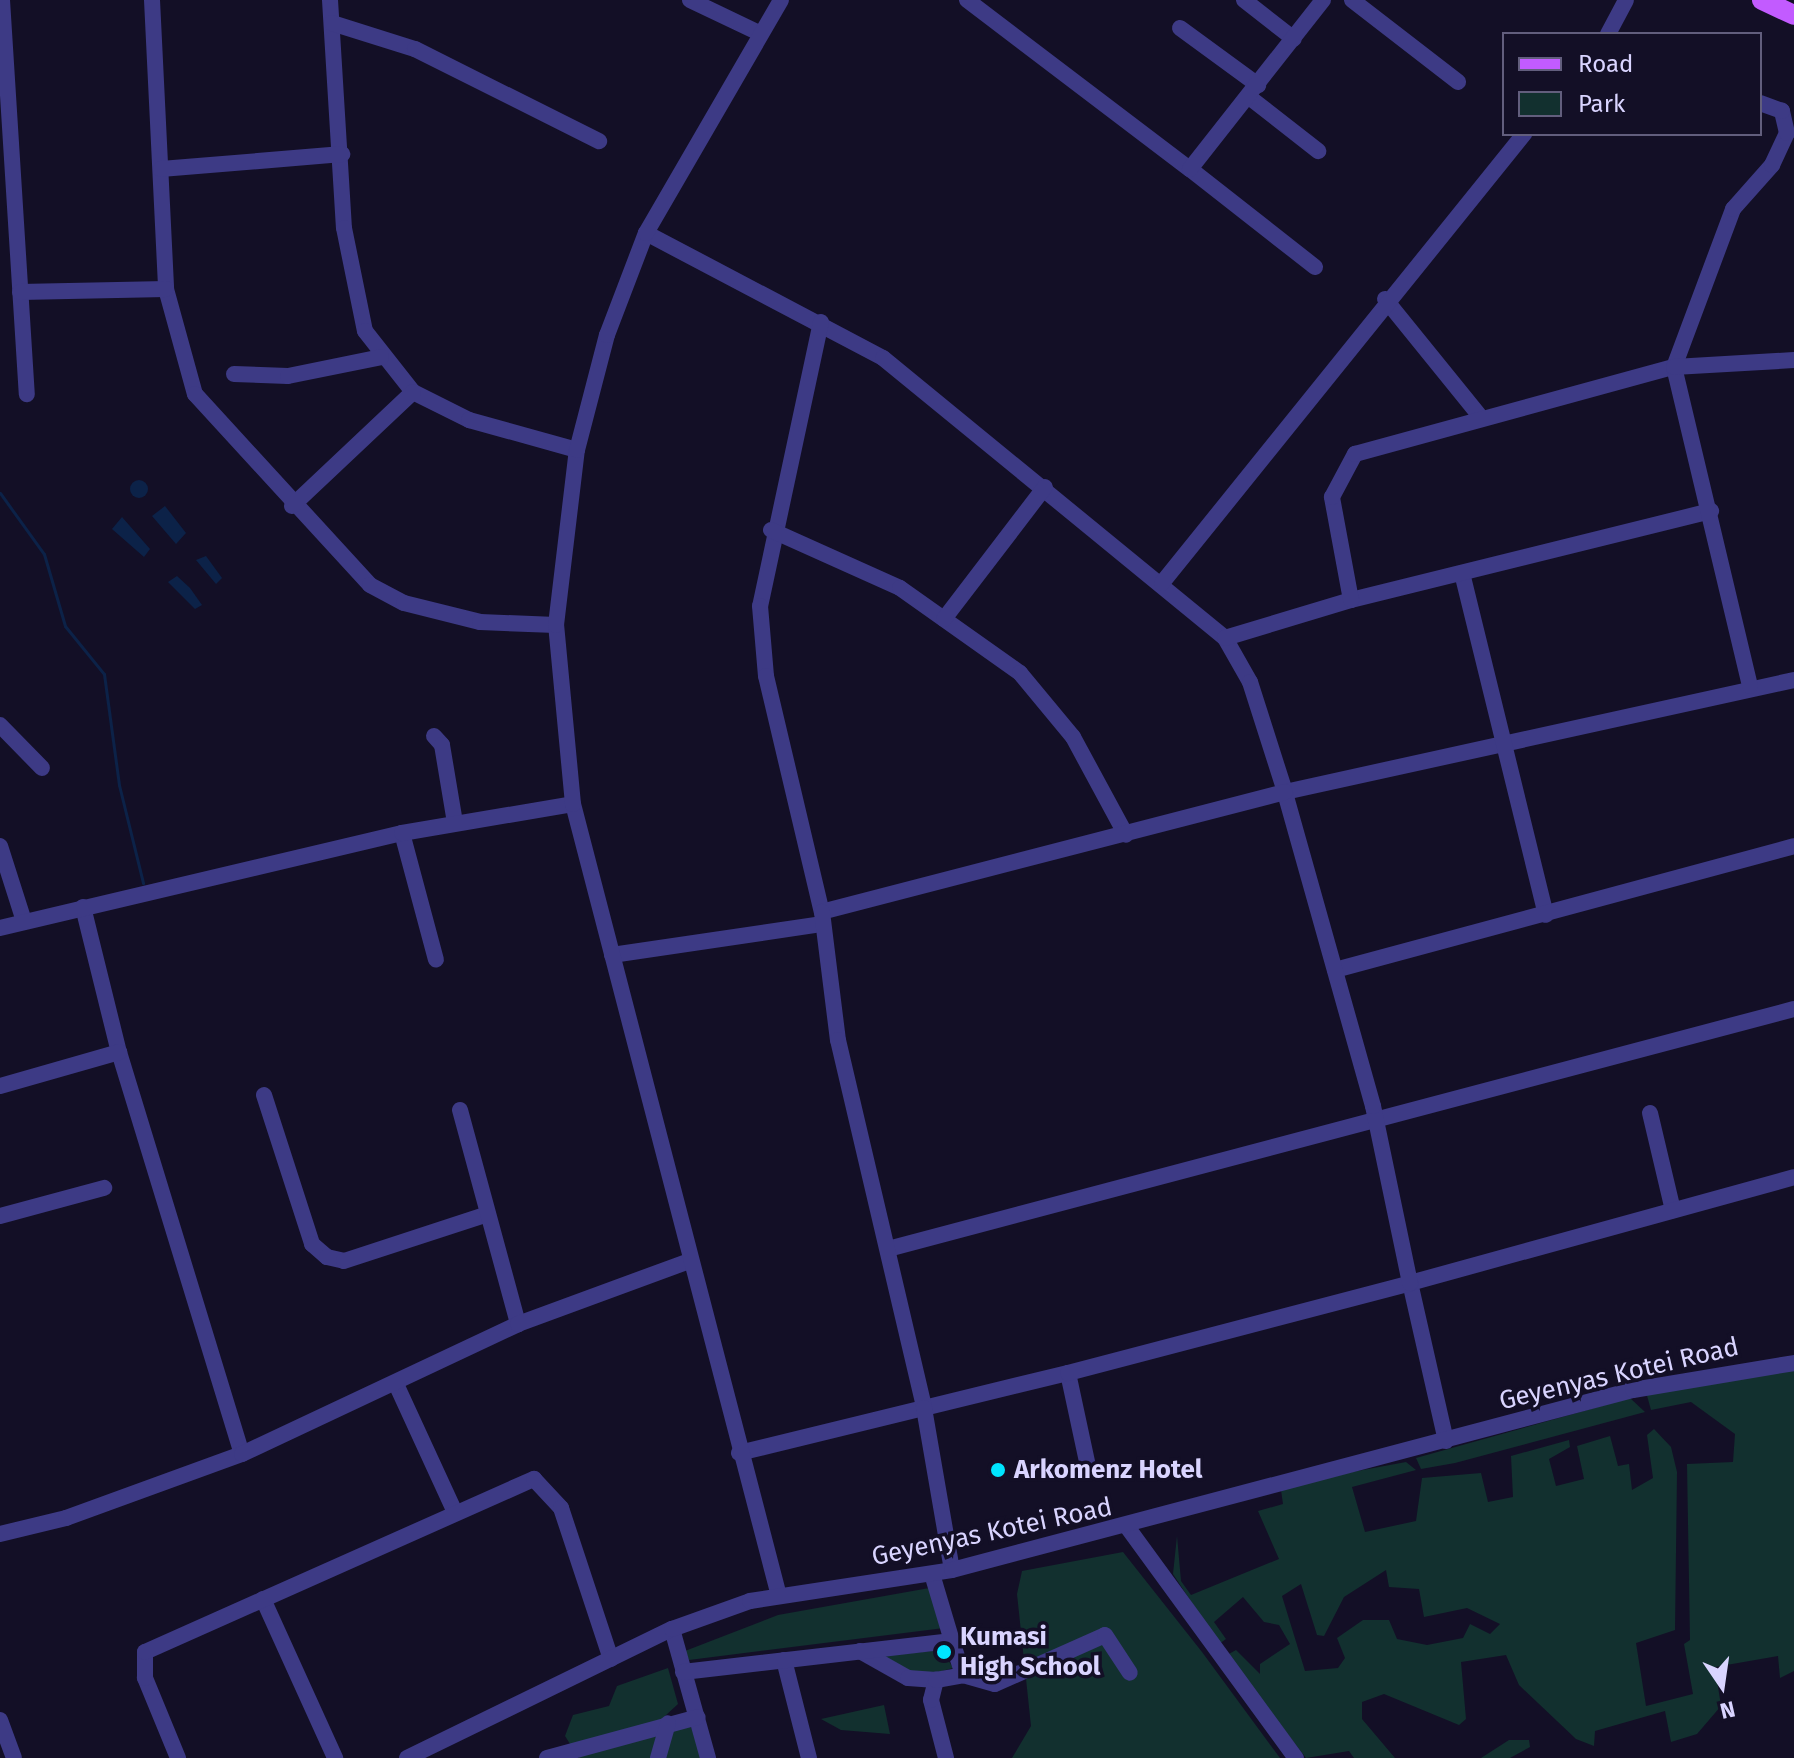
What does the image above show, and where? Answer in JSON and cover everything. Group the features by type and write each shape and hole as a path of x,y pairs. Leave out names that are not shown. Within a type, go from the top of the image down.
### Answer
{"main road":[{"path":"1762,0 1794,15"}],"street":[{"path":"2,0 27,394"},
{"path":"152,0 166,289 195,394 292,506 359,576 404,603 480,622 556,625"},
{"path":"330,0 353,287 381,357 413,392 469,420 577,450"},
{"path":"690,0 757,32"},
{"path":"779,1596 689,1261 573,804 556,625 577,450 607,335 646,233 757,32 781,0"},
{"path":"967,0 1315,267"},
{"path":"1244,0 1294,39"},
{"path":"1190,169 1323,0"},
{"path":"1352,0 1458,82"},
{"path":"1609,32 1626,0"},
{"path":"332,23 415,49 599,141"},
{"path":"1180,28 1318,151"},
{"path":"1750,686 1711,511 1674,367 1733,209 1772,165 1791,135 1782,111 1762,104"},
{"path":"1162,583 1385,299 1522,136"},
{"path":"161,169 342,154"},
{"path":"646,233 821,322 883,358 1045,487 1225,638 1250,682 1285,792 1335,970 1376,1119 1446,1441"},
{"path":"20,292 166,289"},
{"path":"1385,299 1479,415"},
{"path":"821,322 771,530 761,647 822,918 838,1040 924,1408 952,1570"},
{"path":"234,374 288,376 381,357"},
{"path":"1351,600 1332,515 1344,463 1479,415 1674,367 1794,360"},
{"path":"292,506 413,392"},
{"path":"944,619 1045,487"},
{"path":"1225,638 1351,600 1711,511"},
{"path":"771,530 863,567 944,619 1052,705 1126,835"},
{"path":"1462,573 1546,915"},
{"path":"612,955 822,918 1285,792 1505,746 1750,686 1794,680"},
{"path":"0,725 42,768"},
{"path":"434,736 442,745 455,823"},
{"path":"0,928 402,833 573,804"},
{"path":"402,833 436,960"},
{"path":"0,846 24,921"},
{"path":"1335,970 1794,846"},
{"path":"83,907 119,1052 242,1454"},
{"path":"888,1249 1794,1009"},
{"path":"0,1086 119,1052"},
{"path":"264,1095 312,1244 327,1257 344,1261 488,1214"},
{"path":"460,1110 518,1324"},
{"path":"1650,1113 1673,1210"},
{"path":"739,1453 1068,1373 1794,1177"},
{"path":"0,1216 104,1188"},
{"path":"0,1534 66,1518 242,1454 518,1324 689,1261"},
{"name":"Geyenyas Kotei Road","path":"407,1758 672,1629 779,1596 952,1570 1128,1528 1633,1390 1794,1363"},
{"path":"1068,1373 1089,1471"},
{"path":"396,1384 455,1512"},
{"path":"178,1758 145,1678 145,1652 534,1479 546,1484 611,1659"},
{"path":"1128,1528 1296,1758"},
{"path":"932,1574 963,1675"},
{"path":"263,1599 335,1758"},
{"path":"672,1629 708,1758"},
{"path":"860,1651 908,1678 936,1680 963,1675 995,1684 1020,1678 1105,1635 1130,1673"},
{"path":"683,1672 952,1641"},
{"path":"784,1660 809,1758"},
{"path":"936,1680 931,1700 946,1758"},
{"path":"547,1758 698,1717"},
{"path":"0,1720 14,1758"},
{"path":"658,1758 668,1723"}],"green space":[{"path":"1794,1368 1794,1671 1780,1678 1778,1656 1715,1667 1721,1706 1697,1734 1671,1742 1665,1711 1595,1731 1594,1746 1576,1739 1519,1685 1506,1655 1461,1662 1466,1719 1459,1725 1384,1694 1362,1702 1362,1719 1395,1758 1354,1758 1349,1751 1306,1758 1227,1655 1236,1650 1260,1674 1260,1664 1290,1644 1279,1625 1264,1622 1243,1597 1214,1622 1226,1639 1219,1644 1173,1574 1177,1536 1181,1581 1191,1595 1279,1559 1258,1511 1283,1504 1281,1490 1406,1462 1416,1470 1352,1487 1365,1532 1416,1521 1422,1478 1481,1473 1488,1502 1513,1497 1511,1456 1569,1440 1570,1447 1549,1459 1556,1486 1584,1479 1577,1446 1610,1436 1618,1466 1629,1464 1632,1490 1653,1478 1647,1435 1654,1429 1671,1447 1677,1472 1675,1630 1636,1643 1646,1706 1693,1694 1684,1644 1690,1640 1687,1464 1733,1462 1735,1434 1691,1402 1651,1410 1646,1392","holes":["1386,1570 1389,1587 1419,1589 1424,1617 1467,1608 1500,1624 1490,1634 1470,1624 1463,1638 1427,1645 1397,1639 1389,1620 1363,1620 1337,1638 1345,1658 1338,1668 1305,1671 1282,1596 1301,1584 1317,1635 1324,1636 1344,1597"]},
{"path":"1630,1398 1645,1412 1455,1463 1421,1469 1416,1458"},
{"path":"1123,1552 1280,1758 1012,1758 1031,1726 1017,1594 1022,1571"},
{"path":"935,1587 944,1628 689,1660 685,1651 778,1615"},
{"path":"942,1650 953,1668 920,1677 872,1657"},
{"path":"668,1668 678,1704 665,1716 652,1758 579,1758 565,1736 573,1715 609,1706 617,1686"},
{"path":"884,1705 890,1734 841,1730 821,1719"},
{"path":"690,1725 706,1758 662,1758 673,1726"},
{"path":"1509,1740 1529,1740 1530,1747 1510,1758 1481,1758"}],"water":[{"path":"135,480 143,480 148,489 146,496 135,498 130,493 130,485"},
{"path":"165,506 186,533 176,544 152,516"},
{"path":"122,517 150,549 144,557 112,529"},
{"path":"206,556 222,578 216,584 196,560"},
{"path":"177,576 202,605 195,609 168,582"}],"waterway":[{"path":"0,493 44,554 65,626 104,674 119,785 143,883"}],"place":[{"name":"Arkomenz Hotel","path":"998,1470"},
{"name":"Kumasi High School","path":"944,1652"}]}
